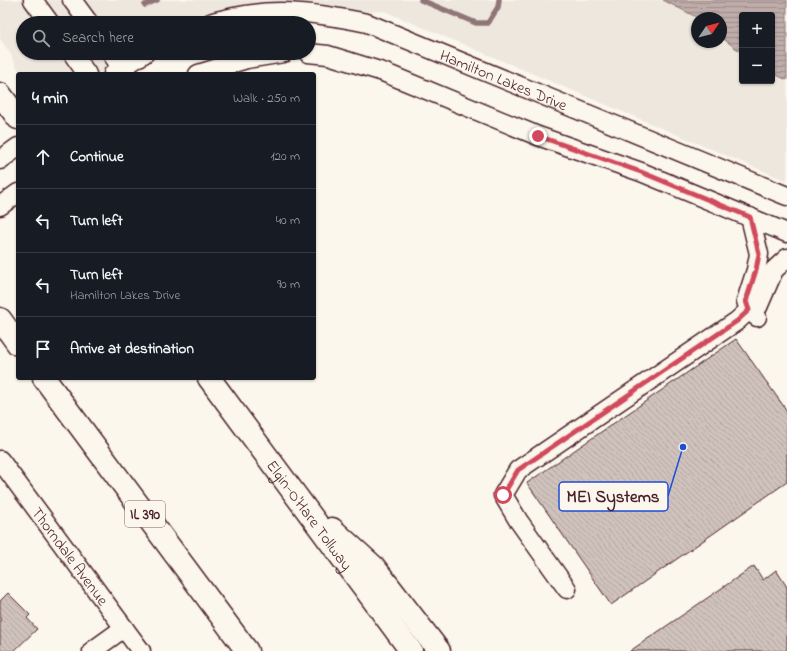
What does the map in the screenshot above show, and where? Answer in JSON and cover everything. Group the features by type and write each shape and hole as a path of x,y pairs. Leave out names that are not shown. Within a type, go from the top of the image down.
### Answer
{"highway":[{"path":"0,94 16,115"},
{"path":"0,319 16,341"},
{"name":"IL 390","path":"45,380 246,651"},
{"name":"Elgin-O'Hare Tollway","path":"211,380 411,651"},
{"path":"300,501 374,567 438,651"}],"street":[{"path":"33,0 45,16"},
{"path":"72,0 84,16"},
{"name":"Hamilton Lakes Drive","path":"241,16 250,14 286,12 320,14 367,23 787,196"},
{"path":"316,54 328,55 382,72 538,136 641,172 787,232"},
{"path":"77,60 86,72"},
{"path":"114,60 120,72 136,60"},
{"path":"205,72 244,60"},
{"path":"0,160 16,148"},
{"path":"0,206 16,194"},
{"path":"750,217 759,254 756,270 746,301 753,313"},
{"path":"567,589 518,520 503,495 518,470 737,321 753,313 758,307 774,270 787,258"},
{"name":"Thorndale Avenue","path":"0,460 142,651"},
{"path":"92,651 124,628"}],"shaded area":[{"path":"0,0 787,0 787,181 384,11 279,16 16,16 16,60 127,60 107,72 19,72 10,53 0,39"},
{"path":"663,0 787,0 787,80 775,74 775,12 739,12 739,51 727,42 727,12 691,12 691,14"}],"building":[{"path":"736,339 787,411 787,482 611,605 527,483"},
{"path":"754,566 763,580 776,570 787,587 787,651 630,651"},
{"path":"8,593 30,615 27,618 37,629 14,651 0,651 0,601"}],"waterway":[{"path":"145,5 157,0"},
{"path":"421,0 476,23 488,23 498,7 499,0"}],"place":[{"name":"MEI Systems","path":"683,447"}],"route":[{"path":"503,495 518,470 737,321 749,310 746,301 756,270 759,254 750,217 641,172 538,136"}]}
